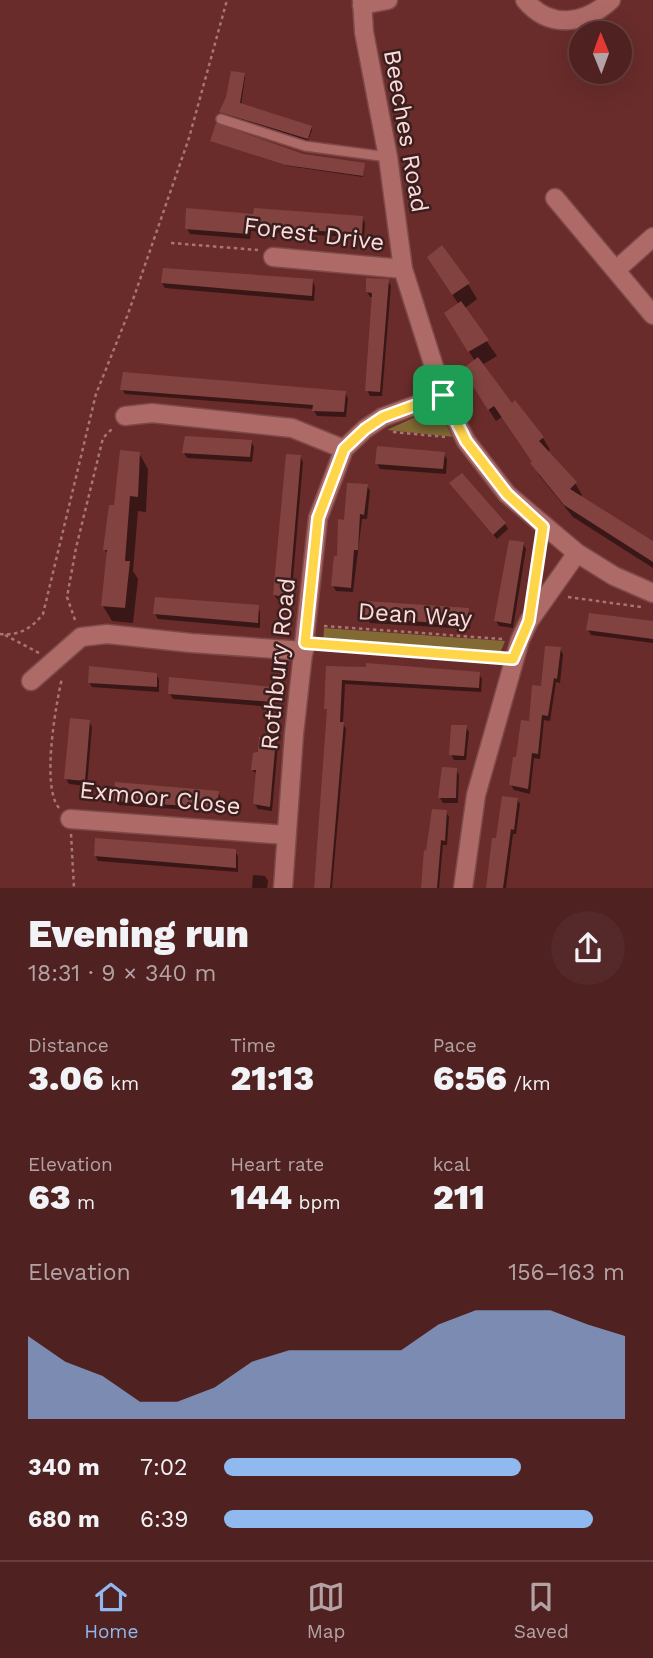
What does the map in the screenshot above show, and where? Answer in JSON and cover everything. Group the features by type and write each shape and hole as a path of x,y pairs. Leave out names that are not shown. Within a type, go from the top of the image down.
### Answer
{"street":[{"path":"362,2 388,0"},
{"path":"525,0 546,16 564,20 582,19 598,12 611,0"},
{"name":"Beeches Road","path":"362,2 364,32 388,157 403,269"},
{"path":"555,198 653,315"},
{"path":"616,270 653,237"},
{"name":"Forest Drive","path":"273,257 403,269 443,395 465,439 507,494 577,553 614,576 653,593"},
{"path":"125,416 152,413 292,428 344,449 365,429 383,417 443,395"},
{"name":"Rothbury Road","path":"283,888 318,518 344,449"},
{"path":"463,888 476,795 513,659 540,594 577,553"},
{"path":"31,681 81,637 107,634 191,643 305,647"},
{"name":"Exmoor Close","path":"70,819 286,835"}],"lane":[{"path":"221,120 305,146 388,157"}],"path":[{"path":"2,635 21,632 35,624 43,614 96,394 128,314 189,138 227,0"},
{"name":"Forest Drive","path":"171,243 272,252 273,257"},
{"path":"81,637 67,597 76,548 103,438 125,416"},
{"path":"365,429 465,439"},
{"path":"543,527 540,594 653,609"},
{"name":"Dean Way","path":"307,624 520,640"},
{"path":"2,635 54,662"},
{"name":"Dean Way","path":"305,647 513,659"},
{"name":"Exmoor Close","path":"54,662 64,670 53,714 51,782 56,805 70,819"},
{"path":"70,819 74,888"}],"shaded area":[{"path":"426,412 442,415 454,437 387,430"},
{"path":"324,628 505,641 499,656 323,643"}],"building":[{"path":"231,71 245,73 240,103 312,126 308,139 219,112 226,97"},
{"path":"216,123 303,154 365,163 363,176 285,165 210,141"},
{"path":"186,208 253,214 254,208 363,216 362,234 249,226 248,234 185,229"},
{"path":"442,245 470,283 452,295 427,257"},
{"path":"163,268 313,279 312,296 161,283"},
{"path":"366,278 389,279 380,392 365,391 372,293 366,292"},
{"path":"461,301 489,340 468,352 444,313"},
{"path":"478,357 512,403 515,400 544,437 539,441 577,482 570,489 653,541 653,562 564,505 530,463 532,462 494,406 488,410 462,369"},
{"path":"123,372 346,391 344,412 312,411 313,405 120,390"},
{"path":"185,436 252,440 250,457 182,453"},
{"path":"377,446 445,452 443,469 375,464"},
{"path":"120,450 140,452 138,497 130,496 125,561 130,561 125,608 101,606 107,550 103,550 109,505 114,505"},
{"path":"286,454 301,455 289,598 273,595"},
{"path":"462,473 506,523 493,535 449,483"},
{"path":"347,483 368,484 364,515 360,514 358,550 354,550 351,588 331,586 334,556 337,556 338,519 344,520"},
{"path":"509,540 524,542 511,624 494,621"},
{"path":"155,597 259,605 258,623 153,614"},
{"path":"366,601 469,608 468,625 365,618"},
{"path":"589,613 653,621 653,639 586,630"},
{"path":"545,646 561,647 548,716 542,715 538,754 532,753 528,789 509,785 521,720 529,721 532,685 541,686"},
{"path":"366,663 480,672 479,688 342,680 340,722 344,722 330,888 314,888 327,709 324,709 326,666 366,667"},
{"path":"89,666 157,673 157,687 88,683"},
{"path":"169,677 273,687 272,702 168,694"},
{"path":"70,718 90,720 85,781 64,779"},
{"path":"451,725 467,725 464,756 449,755"},
{"path":"259,737 276,738 270,807 253,804 256,770 251,770 253,753 258,752"},
{"path":"442,767 457,768 456,798 438,798"},
{"path":"115,782 219,791 217,808 113,801"},
{"path":"502,796 518,798 514,830 511,829 503,888 486,888 492,838 496,838"},
{"path":"432,809 447,810 445,841 441,840 437,888 421,888 424,850 426,851"},
{"path":"95,838 236,849 236,868 94,856"}],"route":[{"path":"443,395 466,441 507,494 543,527 529,621 513,659 305,643 318,518 344,449 365,429 383,417 443,395"}]}
